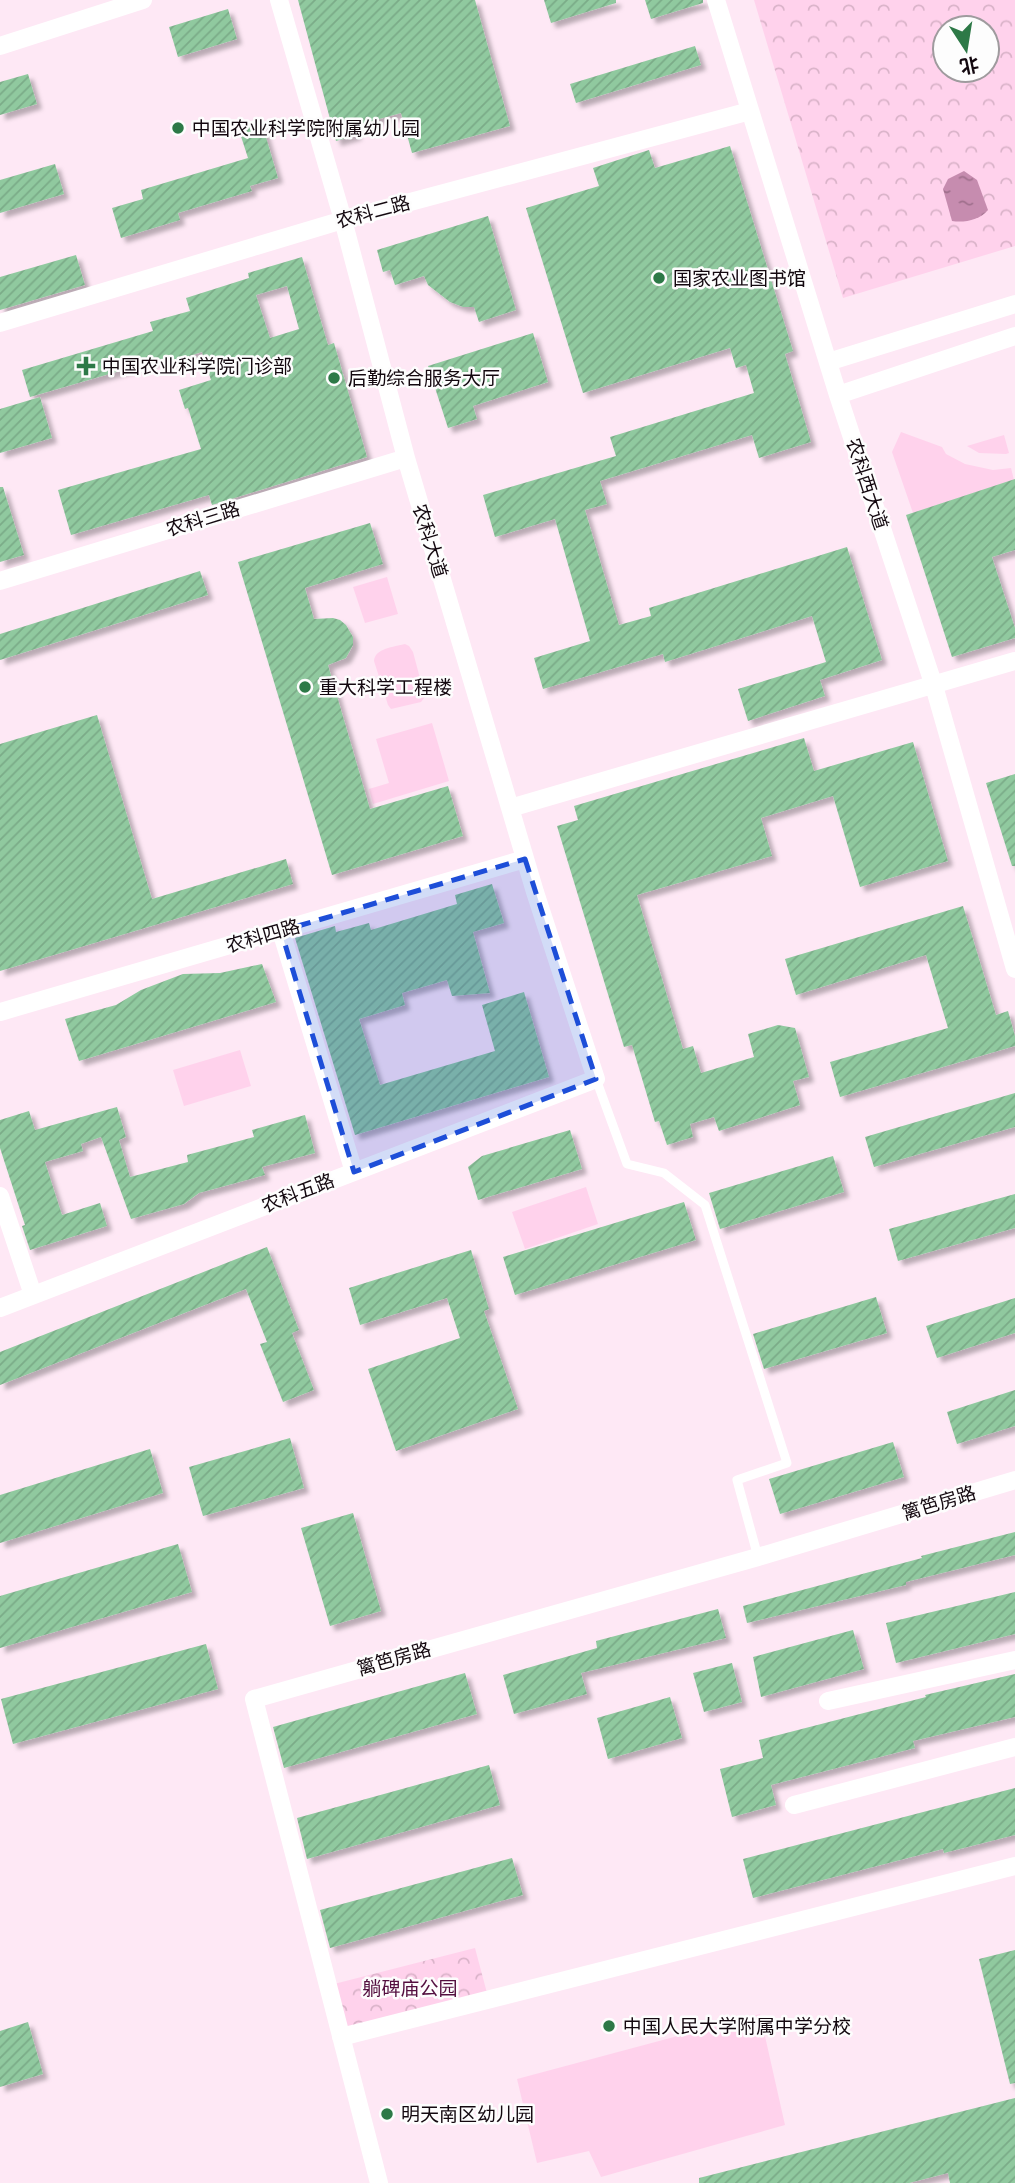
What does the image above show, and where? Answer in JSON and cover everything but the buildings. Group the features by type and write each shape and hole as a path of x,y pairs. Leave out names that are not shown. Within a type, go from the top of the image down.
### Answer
{"street":[{"path":"0,46 143,0"},
{"name":"农科大道","path":"279,0 343,220 406,458 525,859 596,1079"},
{"name":"农科西大道","path":"716,0 838,395 934,686 1015,970"},
{"name":"农科二路","path":"0,323 343,220 750,111"},
{"path":"828,362 1015,304"},
{"path":"838,395 1015,336"},
{"name":"农科三路","path":"0,580 406,458"},
{"path":"510,808 1015,661"},
{"name":"农科四路","path":"0,1012 525,859"},
{"path":"281,931 354,1172"},
{"name":"农科五路","path":"0,1308 596,1079"},
{"path":"0,1196 33,1295"},
{"name":"篱笆房路","path":"379,2183 254,1699 758,1557 1015,1480"},
{"path":"828,1701 1015,1660"},
{"path":"794,1805 1015,1748"},
{"path":"341,2037 1015,1867"}],"lane":[{"path":"596,1079 627,1164 664,1172 705,1205 787,1463 737,1480 758,1557"}],"highlighted area":[{"path":"525,859 596,1079 354,1172 281,931"}],"green space":[{"path":"754,0 1015,0 1015,246 843,298"},
{"path":"901,432 942,447 946,454 965,464 993,470 1011,468 1014,480 913,513 892,452"},
{"path":"1004,435 1009,453 1006,454 979,453 967,446"},
{"path":"387,577 398,614 365,623 353,587"},
{"path":"405,644 413,652 425,697 421,702 391,709 374,661 381,651"},
{"path":"432,723 449,781 373,804 369,789 389,783 376,739"},
{"path":"240,1050 251,1086 184,1106 173,1070"},
{"path":"586,1187 598,1224 525,1249 512,1212"},
{"name":"躺碑庙公园","path":"475,1948 487,1993 345,2029 334,1984"},
{"path":"760,2014 785,2125 601,2177 589,2151 537,2163 517,2079"}],"water":[{"path":"964,171 977,180 988,210 972,220 952,221 943,189 948,179"}],"place":[{"name":"中国农业科学院附属幼儿园","path":"178,128"},
{"name":"国家农业图书馆","path":"659,278"},
{"name":"中国农业科学院门诊部","path":"86,366"},
{"name":"后勤综合服务大厅","path":"334,378"},
{"name":"重大科学工程楼","path":"305,687"},
{"name":"中国人民大学附属中学分校","path":"609,2026"},
{"name":"明天南区幼儿园","path":"387,2114"}]}
